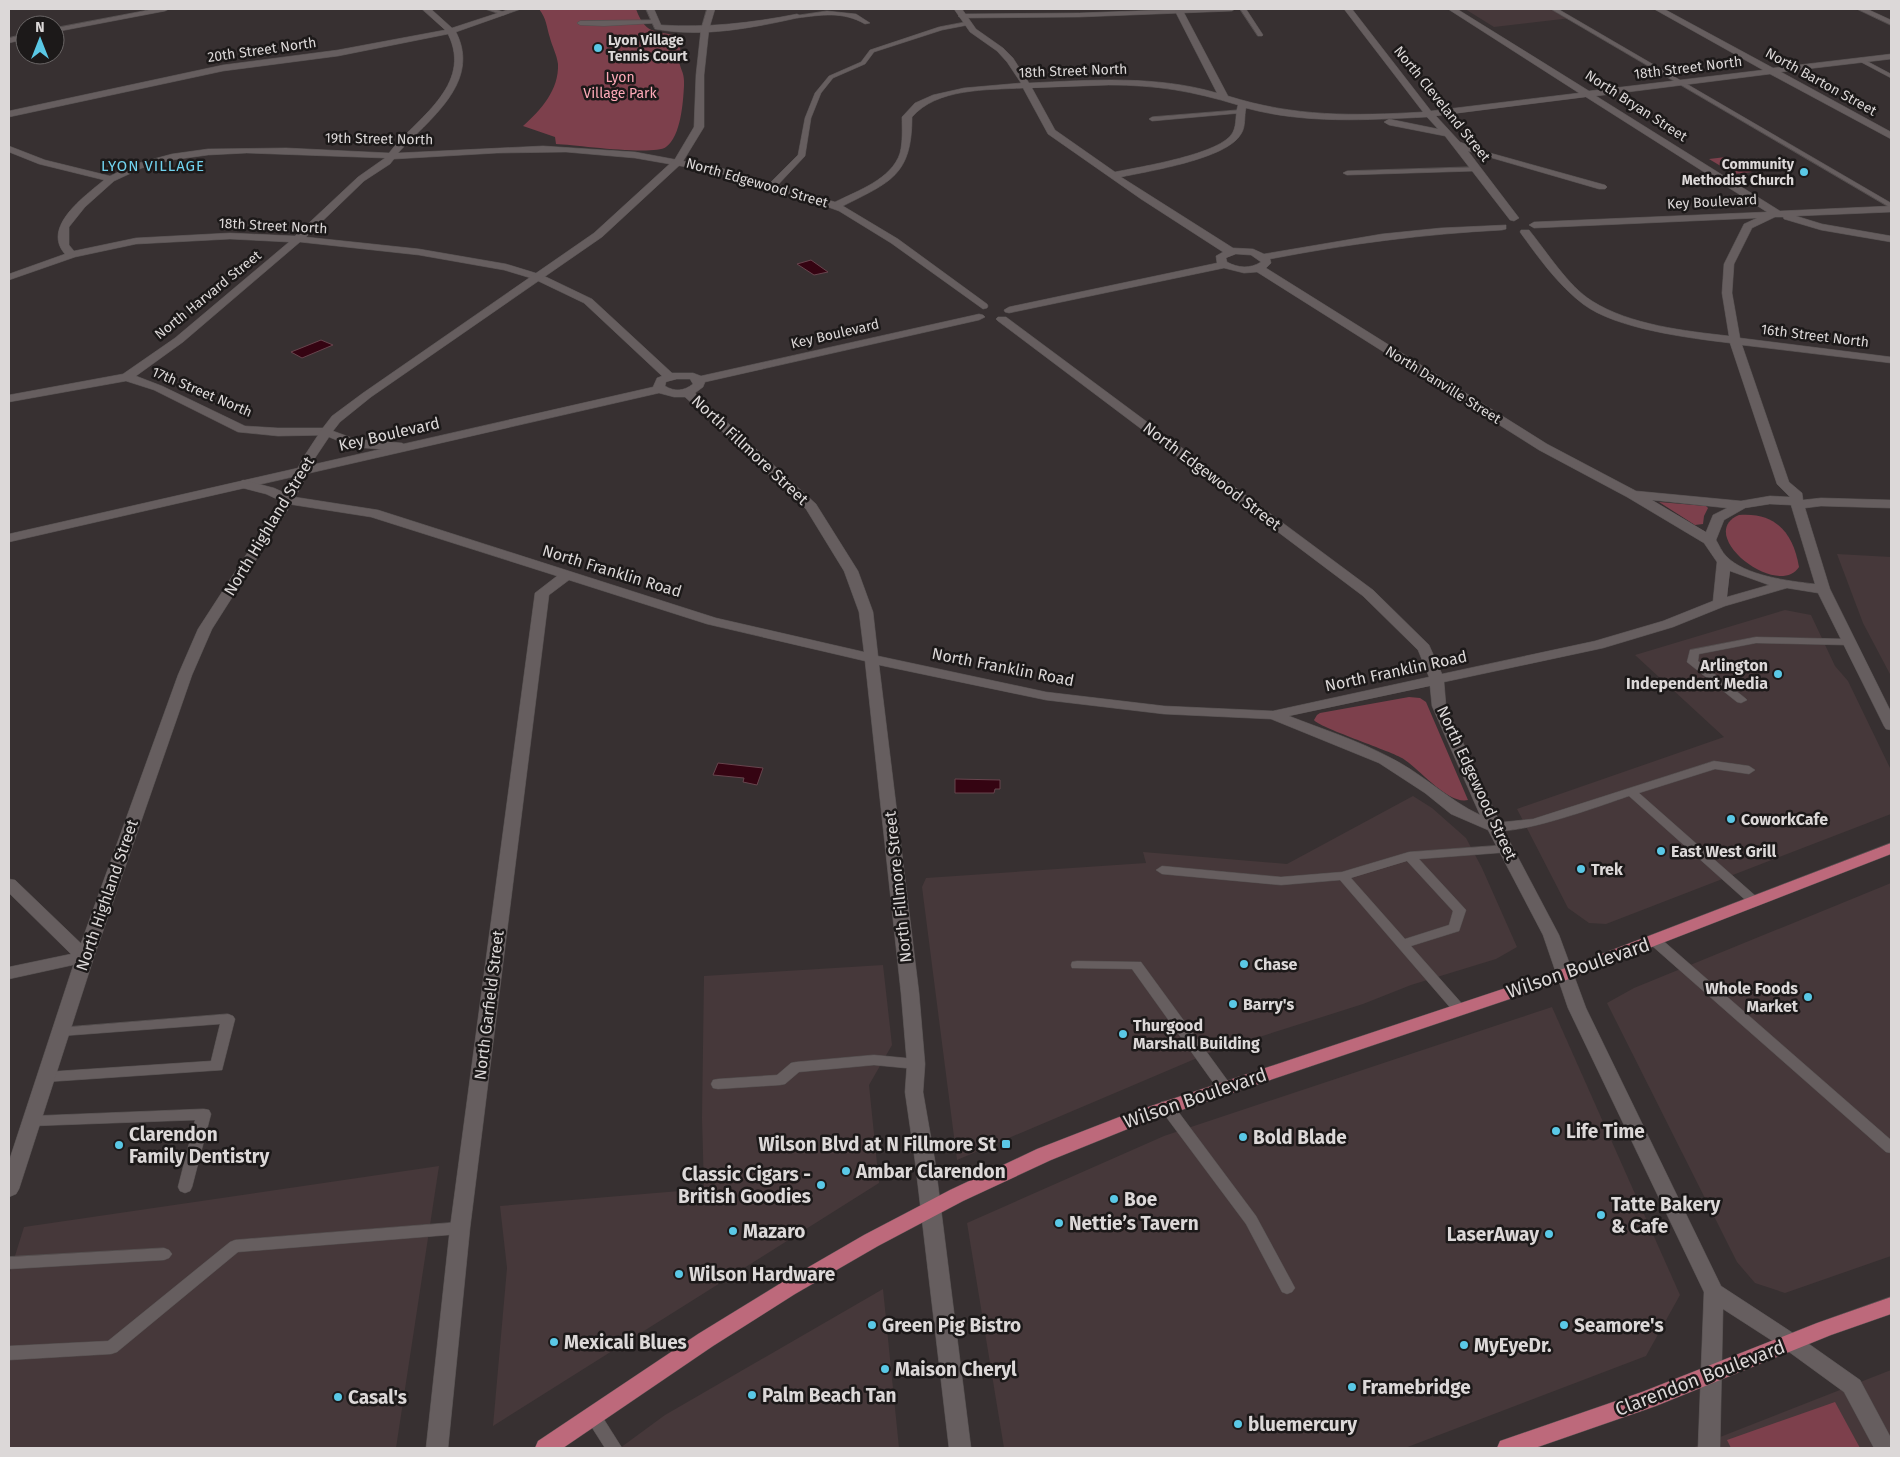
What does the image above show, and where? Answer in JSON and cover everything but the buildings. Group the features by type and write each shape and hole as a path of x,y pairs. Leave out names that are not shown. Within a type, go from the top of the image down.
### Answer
{"main road":[{"name":"Wilson Boulevard","path":"546,1448 701,1341 765,1301 930,1208 997,1175 1096,1132 1166,1106 1566,974 1891,848"},
{"name":"Clarendon Boulevard","path":"1508,1448 1710,1376 1792,1342 1891,1305"}],"street":[{"path":"65,28 165,9"},
{"path":"426,9 451,31"},
{"name":"20th Street North","path":"9,114 223,68 338,53 451,31 517,9"},
{"path":"650,9 658,27 731,28 796,16"},
{"name":"North Highland Street","path":"9,1189 84,957 184,675 205,629 288,500 326,432 336,419 598,235 680,161 699,127 700,75 710,9"},
{"name":"North Cleveland Street","path":"1348,9 1429,114 1456,144 1514,218"},
{"name":"North Bryan Street","path":"1452,9 1590,94 1776,214"},
{"name":"North Barton Street","path":"1658,9 1891,136"},
{"path":"1861,9 1891,23"},
{"path":"1179,11 1224,98"},
{"path":"962,16 976,35 1002,51 1026,86 1051,132 1144,197 1230,252"},
{"name":"North Harvard Street","path":"127,377 179,340 299,239 361,180 387,162 439,107 452,86 458,63 456,41 451,31"},
{"name":"18th Street North","path":"836,206 878,182 903,157 907,117 921,103 946,94 975,89 1110,80 1182,87 1224,98 1241,108 1333,118 1368,117 1429,114 1891,56"},
{"path":"1115,176 1191,158 1221,147 1237,136 1240,126 1241,108"},
{"name":"18th Street North","path":"1368,117 1447,134"},
{"path":"1456,144 1480,153 1602,186"},
{"path":"9,149 42,162 111,178"},
{"name":"19th Street North","path":"72,255 64,246 64,227 81,205 111,178 141,164 188,155 234,151 272,151 391,156 542,149 597,152 680,161"},
{"name":"North Edgewood Street","path":"680,161 836,206 907,249 994,310 1368,593 1424,648 1437,680 1439,706 1494,827 1551,935 1577,1008 1714,1292 1708,1448"},
{"name":"Key Boulevard","path":"1529,228 1891,207"},
{"path":"1891,239 1821,227 1776,214 1748,226 1729,264 1727,293 1735,341 1783,484 1797,496 1797,503 1812,547 1823,589 1847,642 1891,726"},
{"path":"1502,227 1501,222 1514,218 1528,221 1529,228 1569,286 1588,303 1623,320 1680,333 1735,341"},
{"path":"1264,257 1266,263 1258,268 1240,270 1224,265 1220,258 1230,252 1249,252 1264,257 1375,237 1426,231 1502,227 1513,231 1529,228"},
{"name":"18th Street North","path":"9,277 72,255 136,241 230,236 299,239 419,252 506,267 538,277"},
{"name":"Key Boulevard","path":"693,386 994,310 1224,265"},
{"name":"North Danville Street","path":"1258,268 1543,447 1632,494 1709,540"},
{"path":"538,277 592,304 669,376"},
{"name":"16th Street North","path":"1735,341 1891,360"},
{"path":"686,375 693,386 671,393 660,389 659,382 669,376 686,375"},
{"name":"17th Street North","path":"9,399 127,377 158,388 242,429 326,432"},
{"name":"North Fillmore Street","path":"693,386 811,507 851,571 866,612 873,659 916,1064 914,1092 960,1448"},
{"name":"Key Boulevard","path":"9,538 660,389"},
{"path":"326,432 353,443 402,448"},
{"name":"North Franklin Road","path":"243,484 270,491 288,500 373,513 712,621 873,659 1046,696 1164,710 1273,715 1598,645 1668,624 1720,603"},
{"path":"1770,500 1783,484"},
{"name":"North Danville Street","path":"1632,494 1741,505"},
{"path":"1823,589 1784,585 1755,576 1724,562 1709,540 1718,518 1741,505 1770,500 1797,503 1891,504"},
{"path":"1724,562 1720,603 1784,585"},
{"name":"North Garfield Street","path":"437,1448 460,1228 542,593 566,576"},
{"path":"1273,715 1384,760 1431,790 1456,810 1494,827"},
{"path":"9,884 84,957"},
{"path":"9,973 84,957"},
{"path":"1714,1292 1792,1342 1852,1386 1886,1448"}],"lane":[{"path":"488,9 504,13"},
{"path":"772,186 801,156 808,118 818,94 831,77 863,63 872,51 941,28 962,16 1232,9"},
{"path":"1244,9 1260,35"},
{"path":"1554,9 1682,82 1891,207"},
{"path":"796,16 827,13 854,15 867,23"},
{"path":"580,23 656,22"},
{"path":"1861,60 1891,76"},
{"path":"1152,119 1241,108"},
{"path":"1347,173 1475,169"},
{"path":"1741,700 1692,662 1694,652 1756,640 1847,642"},
{"path":"1494,827 1534,822 1714,765 1749,770"},
{"path":"1631,792 1754,902"},
{"path":"1162,870 1281,881 1343,876 1409,856 1506,849"},
{"path":"1402,944 1455,928 1460,910 1409,856"},
{"path":"1343,876 1459,1010"},
{"path":"1655,941 1891,1148"},
{"path":"1077,965 1136,965 1225,1088"},
{"path":"45,1077 217,1066 228,1019 61,1031"},
{"path":"718,1084 780,1080 796,1067 874,1060 916,1064"},
{"path":"1166,1106 1251,1220 1287,1288"},
{"path":"31,1121 204,1114 185,1187"},
{"path":"9,1353 111,1347 235,1246 460,1228"},
{"path":"9,1263 164,1254"},
{"path":"592,1415 614,1448"}],"shaded area":[{"path":"1465,9 1554,9 1571,18 1494,27"},
{"path":"811,260 828,272 814,275 797,264"},
{"path":"321,340 333,345 302,358 291,352"},
{"path":"1837,554 1891,557 1891,676 1863,623"},
{"path":"1785,610 1811,615 1835,666 1848,681 1891,770 1891,814 1606,924 1589,923 1568,908 1517,809 1724,737 1635,655"},
{"path":"718,763 763,768 757,785 743,782 744,778 713,775"},
{"path":"955,779 1000,780 1000,789 995,789 994,793 955,793"},
{"path":"1413,796 1432,808 1466,838 1482,868 1517,947 1496,959 1411,985 1363,1004 1209,1053 957,1160 922,887 926,878 1146,863 1143,852 1287,864"},
{"path":"1891,883 1891,1256 1785,1293 1755,1283 1737,1262 1607,1003 1634,988"},
{"path":"883,965 892,1045 869,1085 879,1183 493,1426 507,1268 500,1206 704,1189 702,1118 704,976"},
{"path":"1552,1007 1680,1295 1646,1356 1405,1448 1004,1448 967,1223 1164,1136"},
{"path":"439,1166 396,1448 9,1448 9,1275 24,1227"},
{"path":"883,1289 899,1448 620,1448 665,1415"},
{"path":"1891,1370 1891,1448 1692,1448"}],"green space":[{"name":"Lyon Village Park","path":"539,9 636,9 644,25 649,29 682,38 679,60 684,81 682,110 675,135 666,147 631,150 556,144 555,137 523,126 548,99 558,73 557,57 545,20"},
{"path":"1726,157 1752,172 1734,174 1709,159"},
{"path":"1659,502 1706,506 1708,508 1703,524 1695,525"},
{"path":"1739,515 1763,517 1781,527 1792,544 1799,567 1788,575 1774,575 1758,570 1744,560 1732,549 1726,536 1728,524"},
{"path":"1409,697 1420,698 1426,702 1468,800 1460,800 1443,792 1402,758 1327,728 1314,720 1320,713"},
{"path":"1835,1402 1860,1448 1731,1448 1727,1440"}],"place":[{"name":"Lyon Village Tennis Court","path":"598,48"},
{"name":"Community Methodist Church","path":"1804,172"},
{"name":"Arlington Independent Media","path":"1778,674"},
{"name":"CoworkCafe","path":"1731,819"},
{"name":"East West Grill","path":"1661,851"},
{"name":"Trek","path":"1581,869"},
{"name":"Chase","path":"1244,964"},
{"name":"Whole Foods Market","path":"1808,997"},
{"name":"Barry's","path":"1233,1004"},
{"name":"Thurgood Marshall Building","path":"1123,1034"},
{"name":"Life Time","path":"1556,1131"},
{"name":"Bold Blade","path":"1243,1137"},
{"name":"Wilson Blvd at N Fillmore St","path":"1006,1144"},
{"name":"Clarendon Family Dentistry","path":"119,1145"},
{"name":"Ambar Clarendon","path":"846,1171"},
{"name":"Classic Cigars - British Goodies","path":"821,1185"},
{"name":"Boe","path":"1114,1199"},
{"name":"Tatte Bakery & Cafe","path":"1601,1215"},
{"name":"Nettie’s Tavern","path":"1059,1223"},
{"name":"Mazaro","path":"733,1231"},
{"name":"LaserAway","path":"1549,1234"},
{"name":"Wilson Hardware","path":"679,1274"},
{"name":"Green Pig Bistro","path":"872,1325"},
{"name":"Seamore's","path":"1564,1325"},
{"name":"Mexicali Blues","path":"554,1342"},
{"name":"MyEyeDr.","path":"1464,1345"},
{"name":"Maison Cheryl","path":"885,1369"},
{"name":"Framebridge","path":"1352,1387"},
{"name":"Palm Beach Tan","path":"752,1395"},
{"name":"Casal's","path":"338,1397"},
{"name":"bluemercury","path":"1238,1424"}],"district":[{"name":"LYON VILLAGE","path":"153,166"}]}
